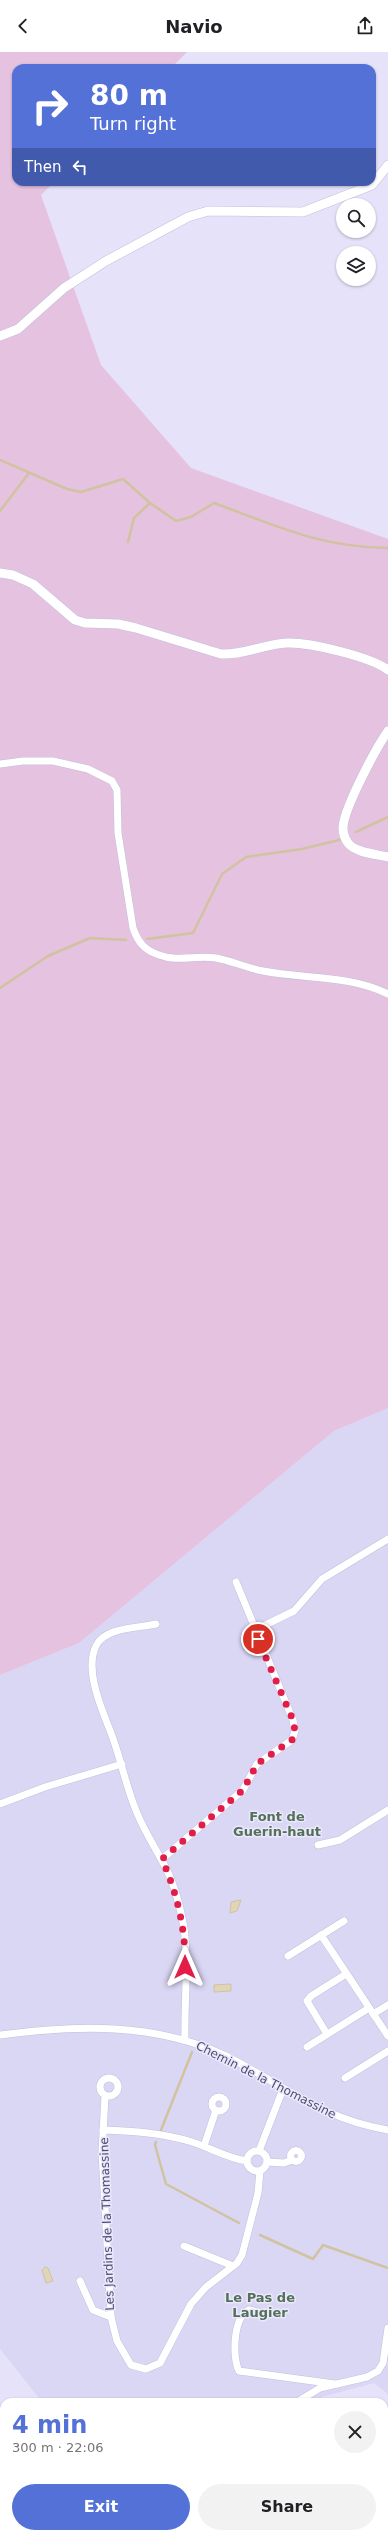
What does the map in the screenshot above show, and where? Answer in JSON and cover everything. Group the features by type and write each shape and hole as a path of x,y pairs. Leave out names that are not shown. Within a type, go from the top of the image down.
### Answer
{"street":[{"path":"376,180 388,165"},
{"path":"0,336 18,329 64,288 106,261 188,217 208,211 303,212 369,186"},
{"path":"0,573 13,575 33,584 75,620 85,623 130,626 221,654 233,654 288,643 305,644 355,656 388,670"},
{"path":"388,731 375,752 348,809 343,829 344,835 352,847 388,857"},
{"path":"0,764 23,761 54,761 104,774 112,781 116,790 118,833 133,928 137,940 144,948 159,956 177,959 216,958 263,971 342,981 366,986 388,994"},
{"path":"255,1630 294,1611 322,1579 388,1540"},
{"path":"162,1859 243,1790 257,1764 294,1738 295,1727 293,1720 236,1582"},
{"path":"156,1624 109,1633 100,1639 95,1646 93,1673 96,1696 122,1764 136,1812 150,1841 162,1859 171,1882 184,1928 185,2040"},
{"path":"0,1804 52,1785 122,1764"},
{"path":"318,1845 340,1840 388,1810"},
{"path":"288,1956 344,1921"},
{"path":"321,1935 388,2036"},
{"path":"327,2034 307,2001 311,1996 346,1974"},
{"path":"307,2047 327,2034 371,2011 388,2005"},
{"name":"Chemin de la Thomassine","path":"0,2035 78,2027 120,2029 185,2040 227,2057 331,2115 388,2130"},
{"path":"346,2078 388,2051"},
{"path":"259,2151 283,2089"},
{"name":"Les Jardins de la Thomassine","path":"103,2130 163,2135 204,2146 228,2157 247,2161 251,2169 260,2171 258,2193 242,2255 233,2266 206,2287 191,2304 164,2358 156,2366 139,2368 128,2362 116,2341 111,2317 102,2172 103,2130 105,2096"},
{"path":"204,2146 216,2110"},
{"path":"247,2161 250,2153 259,2151 266,2156 267,2162 260,2171"},
{"path":"267,2162 284,2163 292,2160"},
{"path":"184,2246 233,2266"},
{"name":"Les Jardins de la Thomassine","path":"80,2281 92,2310 111,2317"},
{"path":"267,2314 249,2310 244,2313 234,2347 239,2371 335,2384"},
{"path":"304,2398 317,2389 367,2377 378,2371 383,2363 388,2328"}],"shaded area":[{"path":"0,52 187,52 175,64 12,64 12,186 50,186 41,195 101,365 191,468 388,539 388,1408 334,1431 79,1643 0,1675"},
{"path":"388,1408 388,2394 374,2383 321,2398 39,2398 0,2349 0,1675 79,1643 334,1431"},
{"path":"241,1900 237,1911 230,1913 231,1902"},
{"path":"231,1984 231,1991 214,1992 214,1985"},
{"path":"45,2267 48,2268 53,2281 46,2283 42,2270"}],"waterway":[{"path":"0,460 67,489 81,492 123,479 150,503 176,521 191,517 214,503 299,534 341,544 388,548"},
{"path":"0,511 29,473"},
{"path":"128,542 134,518 150,503"},
{"path":"356,832 388,817"},
{"path":"147,939 193,933 222,874 246,857 302,849 343,839"},
{"path":"0,988 48,956 90,938 126,940"},
{"path":"161,2130 192,2052"},
{"path":"156,2142 155,2145 166,2184 239,2223"},
{"path":"260,2235 313,2259 323,2245 388,2268"}],"district":[{"name":"Font de Guerin-haut","path":"277,1824"},
{"name":"Le Pas de Laugier","path":"260,2304"}],"route":[{"path":"185,1967 186,1954 184,1928 177,1901 162,1859 243,1790 254,1767 292,1740 295,1734 293,1720 258,1639"}]}
